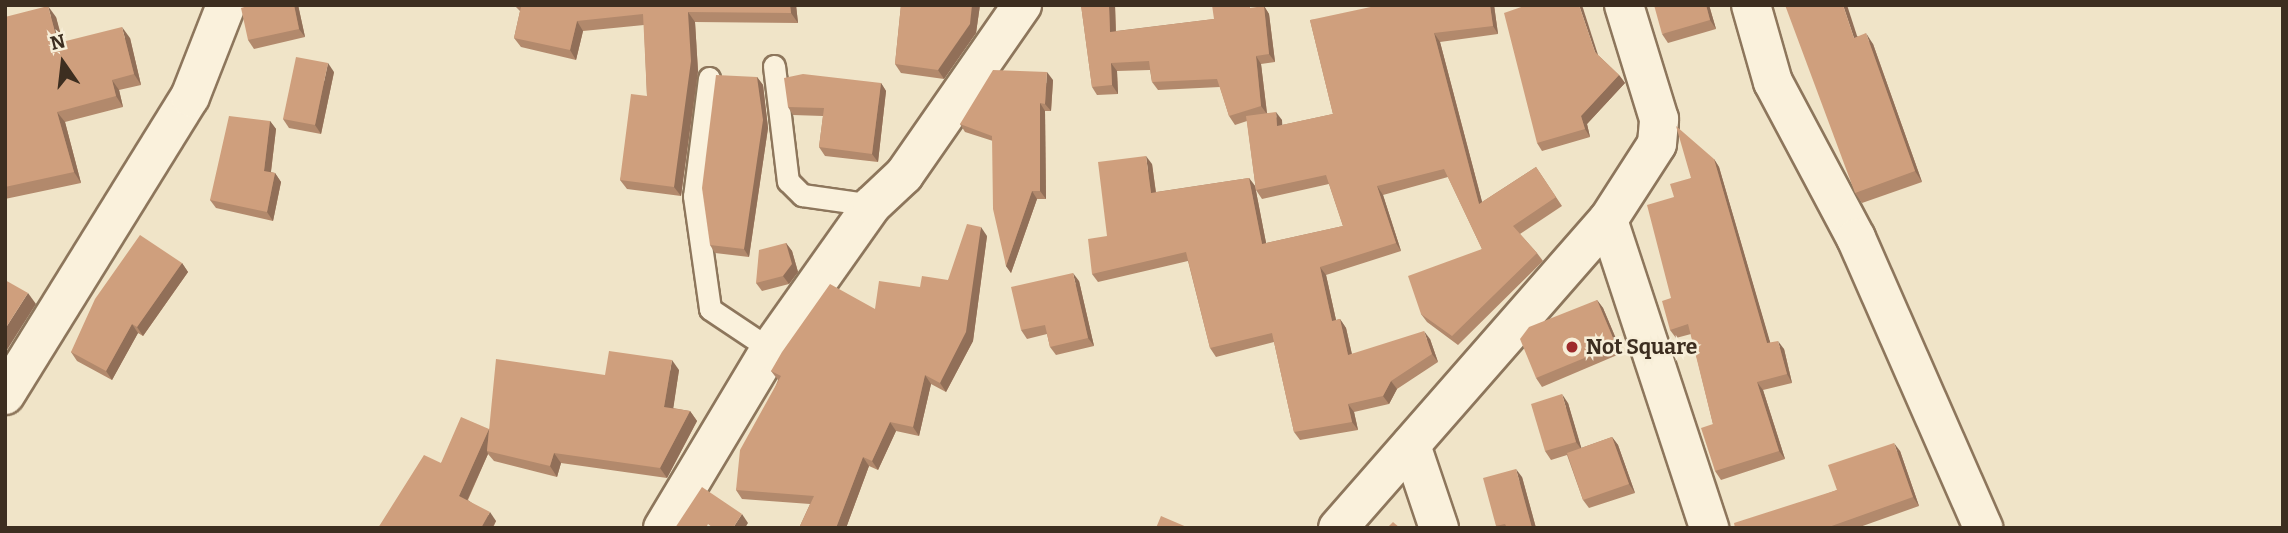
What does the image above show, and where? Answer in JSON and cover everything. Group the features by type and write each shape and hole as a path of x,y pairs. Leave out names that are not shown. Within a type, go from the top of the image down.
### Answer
{"street":[{"path":"5,395 190,97 226,5"},
{"path":"663,528 770,349 872,205 904,175 1022,5"},
{"path":"1338,528 1608,220 1657,144 1659,119 1624,5"},
{"path":"1751,5 1773,82 1856,238 1983,528"},
{"path":"1608,220 1709,528"},
{"path":"1411,444 1439,528"}],"lane":[{"path":"774,66 788,181 802,195 872,205"},
{"path":"709,78 694,196 699,259 710,309 770,349"}],"building":[{"path":"251,5 294,5 299,29 248,40 241,8"},
{"path":"518,5 790,5 791,13 688,12 691,61 674,187 620,180 631,94 647,96 643,14 577,21 570,50 514,38 521,7"},
{"path":"901,5 972,5 970,24 938,70 895,64"},
{"path":"1081,5 1109,5 1110,32 1214,19 1212,5 1250,5 1250,8 1264,6 1269,54 1256,56 1261,106 1229,116 1217,79 1152,82 1149,61 1111,63 1112,85 1092,87"},
{"path":"1380,5 1490,5 1493,26 1434,33 1479,204 1536,167 1556,197 1513,226 1537,253 1452,336 1421,314 1408,276 1482,249 1444,169 1377,186 1396,243 1320,267 1332,321 1340,319 1348,355 1424,331 1432,354 1391,381 1383,396 1348,404 1352,422 1294,432 1272,333 1210,348 1186,252 1092,274 1088,239 1107,236 1098,162 1146,156 1151,193 1249,178 1262,244 1343,226 1326,175 1256,190 1246,116 1276,112 1277,126 1333,114 1310,20"},
{"path":"1527,5 1579,5 1595,52 1619,75 1581,116 1585,129 1537,143 1504,13"},
{"path":"1654,5 1706,5 1710,20 1662,34"},
{"path":"1785,5 1843,5 1854,38 1866,33 1915,171 1855,193"},
{"path":"48,6 58,43 122,27 134,74 112,80 116,96 57,112 74,172 5,187 5,17"},
{"path":"296,57 328,63 315,125 283,119"},
{"path":"993,70 1047,72 1045,104 1040,103 1040,191 1032,191 1006,266 993,209 992,136 960,124"},
{"path":"803,74 881,83 872,154 819,147 824,108 788,107 784,78"},
{"path":"716,75 757,77 763,120 744,249 710,245 702,188"},
{"path":"229,116 270,121 264,171 275,173 267,212 210,200"},
{"path":"1676,126 1714,159 1767,343 1778,341 1787,374 1757,382 1779,451 1715,471 1701,428 1713,424 1688,324 1670,330 1662,301 1671,298 1647,205 1674,197 1670,184 1691,178"},
{"path":"967,224 981,227 966,332 940,383 925,375 913,427 890,422 872,461 863,457 836,528 799,528 814,496 736,490 740,450 781,376 771,371 830,284 875,309 879,281 920,287 922,276 948,280"},
{"path":"140,235 182,263 137,327 132,324 106,371 71,352 95,299"},
{"path":"786,243 792,264 783,276 756,283 759,250"},
{"path":"1073,273 1088,338 1050,347 1045,325 1021,330 1011,287"},
{"path":"5,280 28,293 5,329"},
{"name":"Not Square","path":"1597,300 1616,345 1536,378 1520,339 1529,327"},
{"path":"609,351 672,360 664,407 690,411 660,468 554,453 550,466 487,451 496,359 605,375"},
{"path":"1562,394 1576,442 1545,451 1531,404"},
{"path":"461,417 489,429 459,496 490,512 481,528 378,528 424,455 441,463"},
{"path":"1612,437 1629,484 1583,500 1567,453"},
{"path":"1894,443 1913,497 1826,528 1735,528 1734,523 1837,490 1828,465"},
{"path":"1516,469 1532,528 1507,528 1505,524 1496,526 1483,478"},
{"path":"702,487 742,514 733,528 713,528 708,524 706,528 675,528"},
{"path":"1161,516 1189,528 1156,528"},
{"path":"1393,522 1400,528 1387,528"}],"place":[{"name":"Not Square","path":"1572,347"}]}
